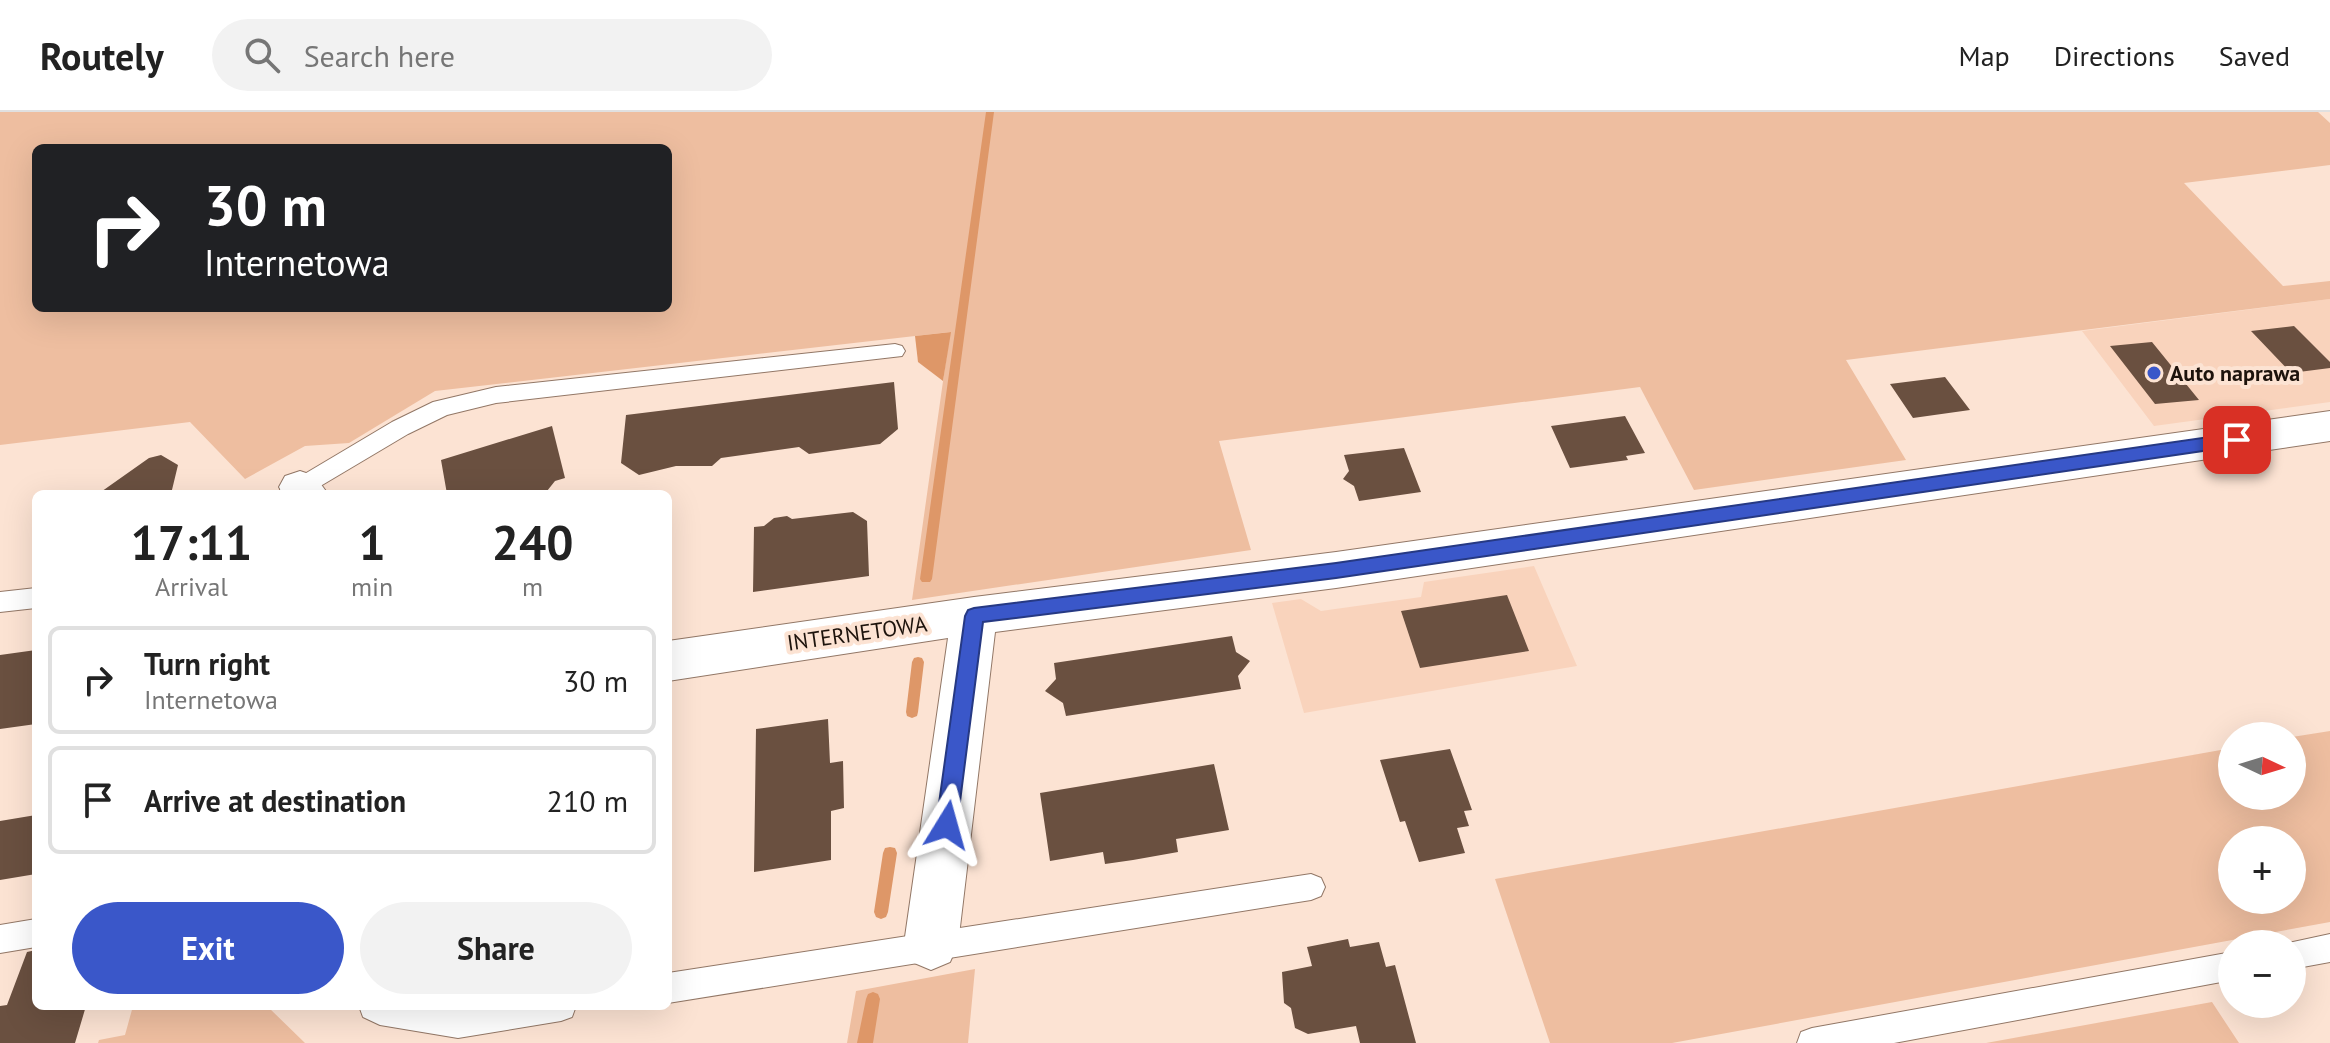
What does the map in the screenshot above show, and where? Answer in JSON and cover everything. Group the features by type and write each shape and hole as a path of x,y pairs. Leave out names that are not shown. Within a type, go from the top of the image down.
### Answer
{"street":[{"name":"INTERNETOWA","path":"672,660 974,616 1352,568 2330,426"},
{"path":"931,944 974,616"}],"lane":[{"path":"302,490 400,428 441,408 496,395 895,351"},
{"path":"0,602 32,598"},
{"path":"672,987 931,944 1311,887"},
{"path":"0,939 32,934"},
{"path":"2306,952 2330,948"},
{"path":"1812,1043 2218,969"},
{"path":"380,1010 458,1023 537,1010"}],"shaded area":[{"path":"0,112 2318,112 2330,123 2330,165 2184,183 2283,286 2330,281 2330,299 1846,360 1906,460 1694,490 1640,387 1219,441 1251,550 912,600 950,332 435,391 349,443 305,446 245,479 190,422 0,445"},
{"path":"2330,299 2330,402 2154,426 2082,331"},
{"path":"951,332 943,381 918,362 915,336"},
{"path":"1534,566 1577,666 1304,713 1272,603 1301,599 1321,611 1421,597 1424,582"},
{"path":"2330,731 2330,922 2286,930 2218,930 2218,943 1672,1043 1550,1043 1495,879 2218,750 2218,810 2306,810 2306,735"},
{"path":"975,969 968,1043 847,1043 856,991"},
{"path":"2212,1002 2218,1011 2218,1018 2223,1018 2239,1043 1986,1043"},
{"path":"132,1010 271,1010 305,1043 98,1043 99,1040 125,1035"}],"building":[{"path":"2294,326 2330,362 2330,368 2291,373 2251,331"},
{"name":"Auto naprawa","path":"2152,342 2199,400 2155,404 2110,346"},
{"path":"1945,377 1970,410 1913,418 1890,384"},
{"path":"894,382 898,429 880,444 809,454 799,447 721,458 712,466 676,466 639,475 621,463 626,415"},
{"path":"1625,416 1645,453 1626,456 1628,460 1570,468 1551,426"},
{"path":"552,426 565,478 555,481 548,490 446,490 441,460"},
{"path":"1404,448 1421,492 1359,501 1354,486 1343,479 1349,471 1344,455"},
{"path":"161,455 178,465 172,490 104,490 149,458"},
{"path":"853,512 867,521 869,576 753,592 754,527 787,516 792,519"},
{"path":"1507,595 1529,651 1420,668 1401,611"},
{"path":"1232,636 1236,652 1250,661 1238,676 1241,689 1066,716 1063,703 1045,691 1056,679 1054,663"},
{"path":"32,651 32,725 0,729 0,655"},
{"path":"828,719 830,763 843,761 844,808 831,811 831,860 754,872 756,729"},
{"path":"1450,749 1472,810 1464,811 1469,826 1457,828 1465,853 1419,862 1405,821 1400,822 1380,760"},
{"path":"1214,764 1229,830 1176,839 1178,852 1133,860 1105,864 1103,852 1050,861 1040,793"},
{"path":"32,816 32,875 0,880 0,821"},
{"path":"1348,939 1350,947 1379,942 1386,967 1395,965 1416,1043 1360,1043 1356,1026 1308,1034 1295,1028 1291,1008 1284,1003 1282,972 1312,966 1307,947"},
{"path":"32,951 32,1010 85,1010 75,1043 0,1043 0,1006 7,1005 27,952"}],"waterway":[{"path":"926,579 990,112"},
{"path":"912,712 918,662"},
{"path":"881,912 890,853"},
{"path":"865,1043 873,999"}],"place":[{"name":"Auto naprawa","path":"2154,373"}],"route":[{"path":"947,825 974,616 1336,570 2237,440"}]}
